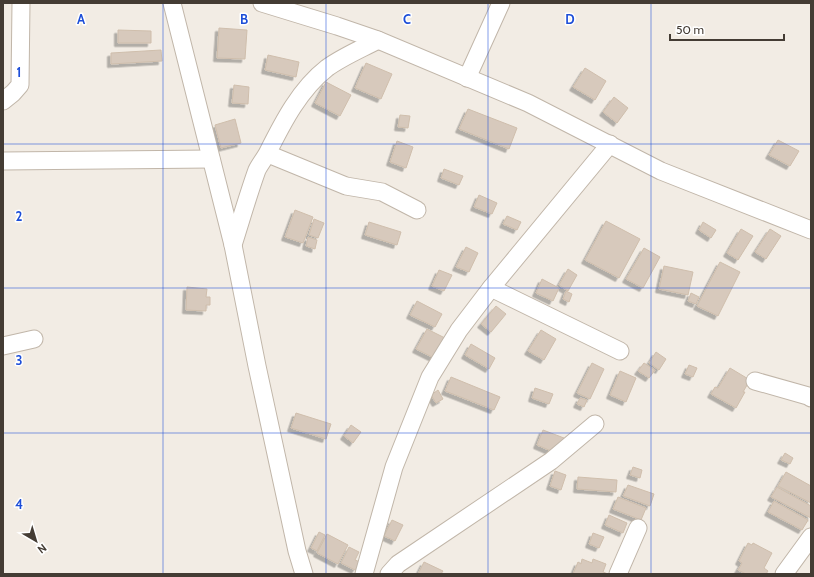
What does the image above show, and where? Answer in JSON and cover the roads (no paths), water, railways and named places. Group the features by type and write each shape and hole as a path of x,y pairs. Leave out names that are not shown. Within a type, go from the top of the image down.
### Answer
{"street":[{"path":"3,101 20,85 21,3"},
{"path":"172,3 232,245 297,551 304,574"},
{"path":"262,3 378,40 528,103 661,170 811,230"},
{"path":"467,78 501,3"},
{"path":"232,245 258,168 268,154 275,136 288,113 313,81 327,68 378,40"},
{"path":"364,574 394,467 430,377 459,330 491,288 610,144"},
{"path":"268,154 346,186 382,192 417,210"},
{"path":"3,161 211,159"},
{"path":"491,288 620,351"},
{"path":"3,346 34,339"},
{"path":"755,381 811,398"},
{"path":"389,574 398,564 551,462 595,424"},
{"path":"618,574 638,528"},
{"path":"784,574 811,537"}]}
